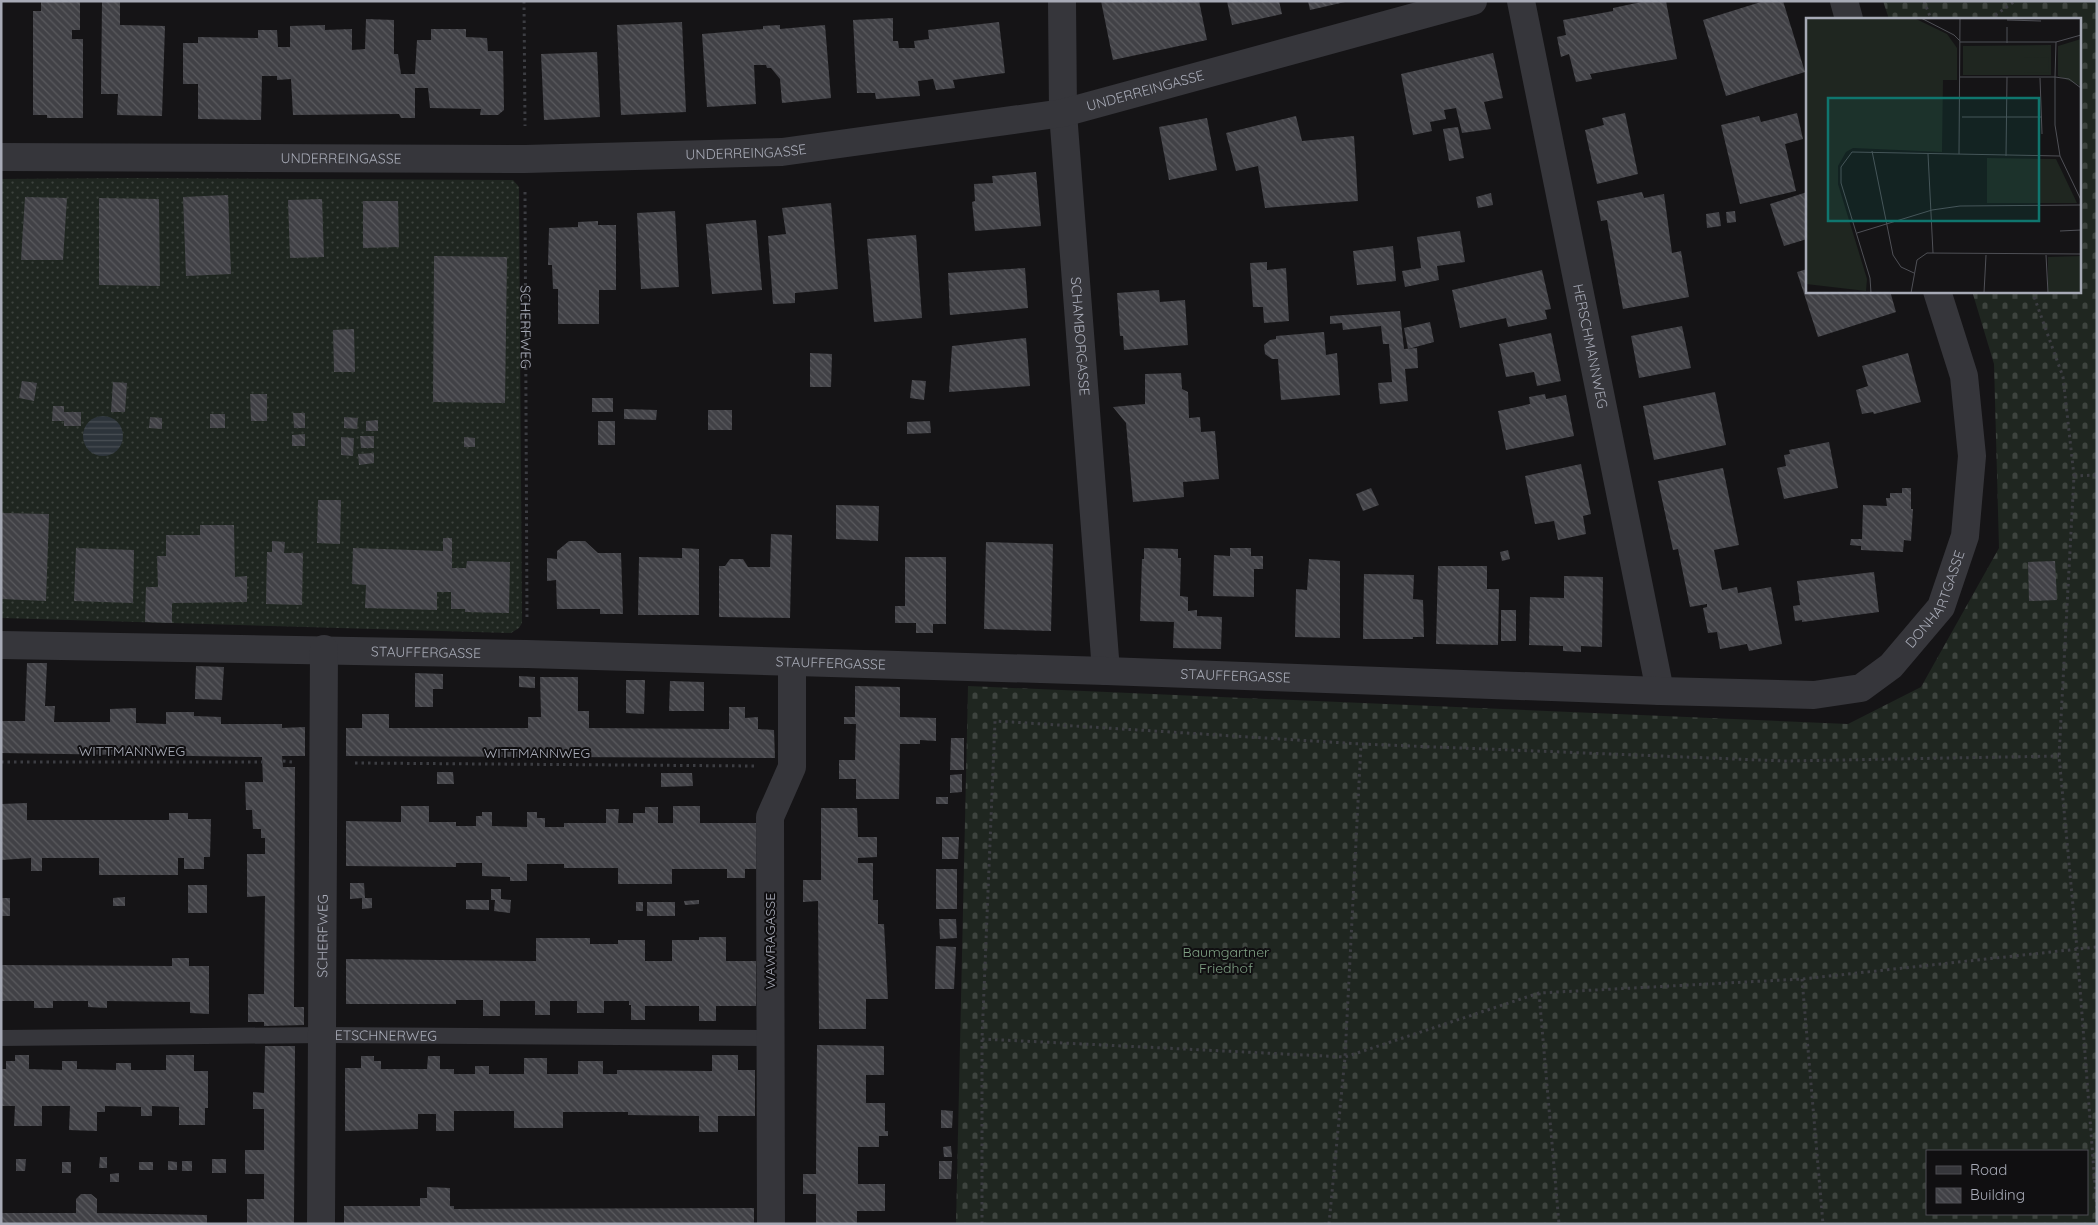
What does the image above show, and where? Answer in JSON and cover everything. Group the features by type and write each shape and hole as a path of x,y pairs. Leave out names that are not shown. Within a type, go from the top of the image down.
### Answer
{"street":[{"name":"SCHAMBORGASSE","path":"1062,1 1063,113 1106,671"},
{"name":"UNDERREINGASSE","path":"1,157 525,159 782,152 1063,113 1473,1"},
{"name":"HERSCHMANNWEG","path":"1522,1 1660,691"},
{"path":"1844,1 1849,18"},
{"name":"DONHARTGASSE","path":"1660,691 1814,695 1861,688 1891,666 1941,608 1966,536 1972,456 1964,376 1937,292"},
{"name":"STAUFFERGASSE","path":"1,645 324,649 527,654 1106,671 1660,691"},
{"name":"SCHERFWEG","path":"321,1224 324,649"},
{"name":"WAWRAGASSE","path":"771,1224 770,816 792,767 792,662"}],"lane":[{"name":"ETSCHNERWEG","path":"1,1038 323,1035 770,1038"}],"path":[{"name":"SCHERFWEG","path":"524,1 527,654"},
{"path":"1924,1 1931,18"},
{"path":"1991,18 2015,1"},
{"path":"2032,292 2063,377 2074,476 2059,756 2077,949 2097,1211"},
{"path":"2074,476 2097,475"},
{"path":"982,1224 982,1039 995,721 1360,744 1786,761 2059,756"},
{"path":"1329,1224 1345,1057 1360,744"},
{"name":"WITTMANNWEG","path":"283,761 324,763 792,767"},
{"name":"WITTMANNWEG","path":"1,762 262,762"},
{"path":"982,1039 1345,1057 1539,993 1802,979 2097,947"},
{"path":"1802,979 1823,1224"},
{"path":"1539,993 1559,1224"}],"green space":[{"name":"Baumgartner Friedhof","path":"1883,1 2097,1 2097,1224 956,1224 968,686 1848,724 1921,687 1999,548 1994,364 1972,292 2080,292 2080,18 1889,18"},
{"path":"1,179 513,180 519,187 522,623 519,628 511,633 1,618"}],"shaded area":[{"path":"103,416 117,422 123,436 117,450 103,456 89,450 83,436 89,422"}],"building":[{"path":"41,1 80,1 80,30 72,30 72,39 83,39 83,118 47,118 47,115 33,115 33,11 41,11"},
{"path":"102,1 120,1 120,25 165,26 162,116 117,115 118,94 101,94"},
{"path":"1101,1 1199,1 1207,40 1113,60"},
{"path":"1227,1 1279,1 1282,14 1232,25"},
{"path":"1308,1 1345,1 1345,2 1310,10"},
{"path":"1646,1 1666,1 1677,59 1590,74 1592,79 1576,82 1569,54 1561,57 1557,37 1566,35 1563,20 1613,11 1613,8"},
{"path":"1764,1 1783,1 1805,72 1726,96 1703,20"},
{"path":"893,18 893,41 898,41 899,48 915,48 914,41 929,39 928,30 999,22 1005,73 953,80 955,88 936,90 933,79 918,81 920,96 876,99 875,93 857,93 853,20"},
{"path":"366,19 394,20 394,54 398,54 401,74 415,74 417,40 431,40 431,29 466,29 466,37 487,38 488,51 503,51 504,110 498,115 480,115 481,109 430,108 428,88 415,88 415,118 401,118 399,114 293,115 291,79 277,80 277,76 262,76 261,120 198,119 198,84 183,84 183,43 198,43 198,37 258,38 258,30 277,30 278,47 290,47 290,26 325,25 325,30 352,29 352,50 365,49"},
{"path":"682,22 686,112 621,115 617,25"},
{"path":"780,25 780,29 825,25 831,98 782,103 780,79 766,65 754,65 756,104 707,107 702,34 763,29 763,26"},
{"path":"597,52 600,117 544,120 541,54"},
{"path":"1493,53 1503,98 1484,102 1491,129 1462,133 1456,108 1444,110 1446,119 1430,122 1432,131 1413,135 1401,74"},
{"path":"1625,113 1638,174 1597,184 1585,130 1604,125 1602,118"},
{"path":"1797,113 1803,139 1785,144 1796,191 1740,204 1721,125 1759,116 1761,122"},
{"path":"1296,116 1302,141 1354,136 1358,201 1265,208 1258,166 1236,171 1226,133"},
{"path":"1207,118 1217,170 1169,180 1159,127"},
{"path":"1458,127 1464,158 1449,161 1443,129"},
{"path":"1036,172 1041,226 975,231 972,202 975,201 974,184 993,183 992,176"},
{"path":"1642,192 1644,198 1664,194 1672,253 1681,251 1689,297 1623,309 1607,220 1601,221 1597,201"},
{"path":"1806,192 1806,239 1784,246 1770,204"},
{"path":"1491,193 1493,205 1478,208 1476,197"},
{"path":"228,195 231,274 186,276 183,197"},
{"path":"25,197 67,198 63,260 21,260"},
{"path":"99,198 159,199 160,286 99,285"},
{"path":"322,199 324,257 290,258 288,200"},
{"path":"363,201 398,201 399,247 363,248"},
{"path":"831,203 838,289 795,293 795,303 773,304 768,236 786,234 782,208"},
{"path":"675,211 679,287 641,289 637,213"},
{"path":"1735,211 1736,222 1727,223 1726,212"},
{"path":"1719,212 1721,226 1707,228 1706,214"},
{"path":"756,220 762,290 712,294 706,224"},
{"path":"598,221 598,225 616,225 616,290 599,290 599,324 558,324 558,289 553,289 552,265 548,265 549,228 578,227 578,222"},
{"path":"1460,231 1465,262 1437,266 1439,280 1405,287 1402,271 1421,268 1417,237"},
{"path":"916,235 922,318 874,322 867,239"},
{"path":"1393,246 1396,281 1357,285 1353,251"},
{"path":"434,256 507,257 505,403 433,402"},
{"path":"1267,262 1267,270 1286,268 1289,321 1264,323 1263,307 1253,307 1250,263"},
{"path":"1025,268 1028,308 950,315 948,273"},
{"path":"1806,269 1806,292 1890,292 1896,312 1818,337 1797,272"},
{"path":"1542,270 1551,309 1545,310 1547,319 1508,327 1506,318 1460,328 1452,290"},
{"path":"1159,290 1160,302 1185,300 1188,345 1124,350 1123,336 1120,336 1117,293"},
{"path":"1400,311 1404,349 1417,348 1418,368 1405,369 1408,401 1380,404 1378,383 1392,382 1389,344 1383,344 1381,326 1343,330 1342,323 1330,324 1330,316"},
{"path":"1430,322 1434,342 1408,349 1404,328"},
{"path":"1682,326 1691,368 1639,378 1631,336"},
{"path":"354,329 355,372 334,372 333,330"},
{"path":"1324,332 1326,355 1337,353 1340,395 1281,400 1278,359 1272,359 1265,354 1264,345 1270,340 1276,339 1276,336"},
{"path":"1551,333 1561,381 1537,386 1534,372 1506,377 1499,344"},
{"path":"1026,338 1030,386 949,392 952,346"},
{"path":"810,353 832,354 831,387 810,387"},
{"path":"1908,353 1921,402 1874,414 1873,412 1862,414 1856,390 1868,386 1862,366"},
{"path":"1181,373 1182,389 1188,392 1189,418 1200,417 1201,432 1215,431 1219,479 1183,482 1184,497 1133,502 1126,423 1113,407 1145,404 1145,374"},
{"path":"912,380 926,381 924,400 910,398"},
{"path":"22,381 37,383 34,401 19,398"},
{"path":"113,382 127,383 125,412 111,412"},
{"path":"1715,392 1726,445 1654,460 1643,406"},
{"path":"250,394 267,394 267,421 251,421"},
{"path":"1545,394 1546,399 1566,395 1574,436 1506,450 1498,411 1530,404 1529,397"},
{"path":"592,398 613,398 613,412 592,412"},
{"path":"53,406 64,406 64,412 81,412 81,426 64,426 64,421 52,421"},
{"path":"624,409 657,410 656,420 624,419"},
{"path":"708,410 732,410 732,430 708,430"},
{"path":"293,413 305,413 305,428 294,428"},
{"path":"210,414 225,414 225,428 210,428"},
{"path":"150,417 162,418 162,429 149,428"},
{"path":"344,417 358,418 357,429 344,428"},
{"path":"378,420 378,431 366,431 366,421"},
{"path":"598,421 615,421 615,445 598,445"},
{"path":"930,421 931,433 907,434 907,422"},
{"path":"305,434 305,446 292,446 292,435"},
{"path":"360,436 374,436 374,448 361,448"},
{"path":"341,437 354,438 353,456 341,455"},
{"path":"464,437 475,438 475,447 464,447"},
{"path":"1829,442 1838,488 1784,499 1777,468 1786,466 1784,455 1790,454 1789,450"},
{"path":"374,453 374,463 359,465 358,454"},
{"path":"1581,464 1591,514 1583,516 1586,534 1558,540 1554,521 1535,524 1525,476"},
{"path":"1723,468 1739,545 1714,550 1722,590 1737,587 1738,593 1771,587 1782,644 1749,651 1747,644 1720,649 1717,632 1708,633 1703,608 1707,607 1707,604 1690,607 1678,549 1673,550 1658,481"},
{"path":"1371,488 1379,505 1363,511 1356,494"},
{"path":"1902,488 1911,488 1911,509 1913,509 1911,541 1904,540 1903,552 1861,550 1861,546 1850,545 1851,539 1862,539 1863,505 1887,506 1886,498 1890,498 1890,493 1902,493"},
{"path":"318,500 341,500 340,544 317,543"},
{"path":"836,505 879,506 878,541 836,539"},
{"path":"1,513 49,514 46,601 1,599"},
{"path":"200,525 234,525 235,577 247,576 247,602 172,603 172,623 145,622 146,587 158,587 157,556 166,556 166,535 200,535"},
{"path":"771,534 792,535 790,618 719,617 719,566 725,566 730,559 743,559 748,567 770,567"},
{"path":"443,538 452,538 452,568 466,568 467,561 510,562 509,613 465,612 465,609 451,609 451,592 437,592 437,610 365,608 366,585 352,584 353,548 443,551"},
{"path":"272,541 285,542 284,553 303,553 302,605 266,604 267,552 272,552"},
{"path":"569,541 585,541 598,553 621,553 623,614 600,614 600,609 557,609 556,580 547,581 547,558 557,559 557,551"},
{"path":"986,542 1053,544 1051,631 984,629"},
{"path":"76,548 134,550 133,603 74,601"},
{"path":"682,548 699,549 699,615 638,615 639,557 682,558"},
{"path":"1144,548 1178,549 1178,558 1181,558 1180,596 1188,597 1188,611 1197,610 1197,616 1222,617 1221,649 1173,648 1174,622 1140,621"},
{"path":"1230,548 1251,548 1251,556 1263,556 1263,569 1254,569 1254,597 1213,596 1214,555 1230,556"},
{"path":"1508,550 1510,559 1502,561 1500,552"},
{"path":"905,557 946,557 946,624 933,624 933,633 916,633 916,623 895,623 895,606 905,606"},
{"path":"1309,559 1340,561 1340,638 1295,637 1296,589 1307,590"},
{"path":"2055,561 2057,600 2029,601 2028,562"},
{"path":"1438,566 1487,566 1487,589 1499,589 1498,645 1436,644"},
{"path":"1874,572 1879,612 1802,622 1802,620 1795,621 1793,606 1800,605 1797,581"},
{"path":"1364,574 1414,575 1413,599 1423,600 1424,637 1413,637 1413,639 1363,639"},
{"path":"1564,576 1603,577 1602,647 1581,646 1581,652 1563,651 1563,646 1529,645 1530,597 1564,598"},
{"path":"1501,610 1516,610 1516,641 1501,641"},
{"path":"27,663 47,663 45,706 55,706 54,722 110,722 110,709 136,708 136,723 166,724 166,712 194,712 194,716 221,717 221,724 282,724 282,728 305,727 305,756 282,756 283,767 295,767 294,1007 304,1007 304,1025 264,1026 264,1022 248,1022 248,994 264,994 265,896 247,897 247,854 265,854 265,838 261,838 261,829 253,829 252,810 246,810 245,782 263,782 262,757 1,753 1,721 25,721"},
{"path":"196,666 224,667 222,700 195,699"},
{"path":"415,673 443,674 443,689 433,689 433,707 415,707"},
{"path":"519,676 535,677 535,688 519,687"},
{"path":"540,677 578,677 578,711 589,711 589,728 729,729 729,707 745,707 745,718 758,717 758,729 774,730 775,758 346,756 346,728 362,728 362,714 389,714 389,728 528,728 528,717 541,717"},
{"path":"626,680 645,680 644,714 626,713"},
{"path":"670,681 704,682 704,711 669,711"},
{"path":"855,686 900,687 900,717 936,718 936,741 920,740 920,744 900,744 899,799 856,799 856,779 839,779 839,760 855,760 856,724 844,724 844,717 855,717"},
{"path":"951,738 964,738 964,770 950,770"},
{"path":"437,772 453,772 454,784 437,784"},
{"path":"661,773 692,773 693,786 661,787"},
{"path":"962,774 962,792 950,793 950,775"},
{"path":"936,797 948,797 948,804 936,804"},
{"path":"27,803 27,820 169,820 169,813 188,813 188,819 211,819 210,857 204,857 204,869 184,869 184,858 178,858 178,875 99,875 99,858 42,858 42,871 31,871 31,858 1,860 1,804"},
{"path":"401,806 429,806 429,822 456,822 456,826 476,826 476,816 482,816 482,812 492,812 492,826 527,827 527,812 537,812 537,818 545,818 545,827 564,827 564,823 606,823 606,809 619,809 618,823 633,823 633,813 645,813 645,807 658,807 658,823 673,823 673,806 700,806 700,823 756,823 756,869 745,869 745,878 727,878 727,869 672,869 672,884 618,884 618,868 564,868 564,864 527,864 527,881 510,881 510,877 482,876 482,863 456,863 456,867 346,866 346,821 401,822"},
{"path":"821,808 857,808 858,837 877,837 877,857 858,858 858,863 873,863 873,900 878,900 878,924 884,924 888,999 866,999 866,1029 819,1029 818,901 803,902 803,880 821,880"},
{"path":"942,837 959,837 958,859 942,859"},
{"path":"936,869 957,869 957,909 936,909"},
{"path":"350,883 364,883 365,898 372,898 372,908 362,909 362,898 350,899"},
{"path":"188,885 207,885 207,913 188,913"},
{"path":"491,889 501,889 501,899 511,900 510,913 494,911 495,900 491,900"},
{"path":"125,897 125,906 113,906 113,898"},
{"path":"1,898 10,898 10,916 1,916"},
{"path":"466,900 489,900 489,910 466,909"},
{"path":"699,900 699,904 685,905 684,901"},
{"path":"636,902 643,902 643,911 636,911"},
{"path":"647,902 675,902 675,916 647,916"},
{"path":"939,919 956,919 957,938 940,939"},
{"path":"699,937 726,937 726,961 756,961 756,1006 716,1006 716,1021 699,1021 699,1006 645,1006 645,1020 631,1020 631,1005 629,1005 629,1001 604,1001 604,1013 577,1013 577,1001 550,1001 550,1015 535,1015 535,1001 500,1001 500,1016 483,1016 483,1000 456,1000 456,1004 346,1004 346,959 536,961 536,938 590,938 590,944 618,944 618,940 645,940 645,961 672,961 672,940 699,940"},
{"path":"936,946 956,947 954,989 935,989"},
{"path":"172,958 189,958 189,966 209,966 209,1014 190,1013 190,1002 107,1001 107,1008 88,1007 88,1001 53,1001 53,1008 34,1008 34,1001 1,1001 1,965 172,966"},
{"path":"817,1045 884,1046 884,1075 866,1075 866,1103 885,1103 885,1131 888,1131 888,1136 879,1136 879,1147 858,1147 858,1184 885,1184 885,1211 857,1211 857,1224 816,1224 816,1194 803,1194 803,1174 816,1174"},
{"path":"265,1046 295,1046 294,1224 247,1224 247,1199 264,1199 264,1174 245,1174 245,1150 264,1150 264,1109 253,1109 253,1092 264,1093"},
{"path":"15,1055 29,1055 29,1069 62,1070 62,1061 77,1061 77,1069 116,1070 116,1063 131,1063 131,1070 166,1070 166,1055 194,1055 194,1071 208,1071 208,1108 205,1108 205,1125 179,1125 179,1107 152,1106 152,1116 141,1116 141,1107 105,1106 105,1112 97,1112 97,1131 69,1130 70,1106 42,1106 42,1126 14,1126 15,1106 1,1106 1,1069 6,1069 6,1061 15,1061"},
{"path":"712,1055 738,1055 738,1070 755,1070 755,1116 718,1116 718,1132 699,1132 699,1116 628,1115 628,1112 563,1112 563,1128 514,1128 514,1111 454,1111 454,1131 436,1131 436,1114 418,1114 418,1129 345,1131 345,1068 361,1068 361,1056 374,1056 374,1061 381,1061 381,1069 427,1069 428,1056 440,1056 440,1069 454,1069 454,1074 475,1074 475,1066 489,1066 489,1074 524,1074 524,1058 547,1058 547,1074 578,1074 578,1061 603,1061 603,1074 617,1074 617,1070 712,1071"},
{"path":"941,1110 953,1111 952,1128 941,1128"},
{"path":"951,1146 952,1157 944,1157 943,1147"},
{"path":"100,1157 107,1157 107,1168 99,1168"},
{"path":"16,1159 26,1159 25,1171 16,1171"},
{"path":"212,1159 226,1159 226,1173 212,1173"},
{"path":"168,1161 177,1162 177,1170 168,1170"},
{"path":"182,1161 192,1161 192,1171 182,1171"},
{"path":"939,1161 952,1161 951,1179 939,1179"},
{"path":"62,1162 71,1162 71,1173 62,1173"},
{"path":"139,1162 153,1162 153,1170 139,1170"},
{"path":"119,1173 119,1182 110,1182 110,1174"},
{"path":"427,1187 450,1188 450,1206 454,1206 454,1209 754,1208 754,1224 344,1224 344,1206 420,1206 420,1198 427,1198"},
{"path":"81,1194 91,1194 97,1199 97,1213 207,1215 207,1224 1,1224 1,1213 76,1213 76,1199"}]}
